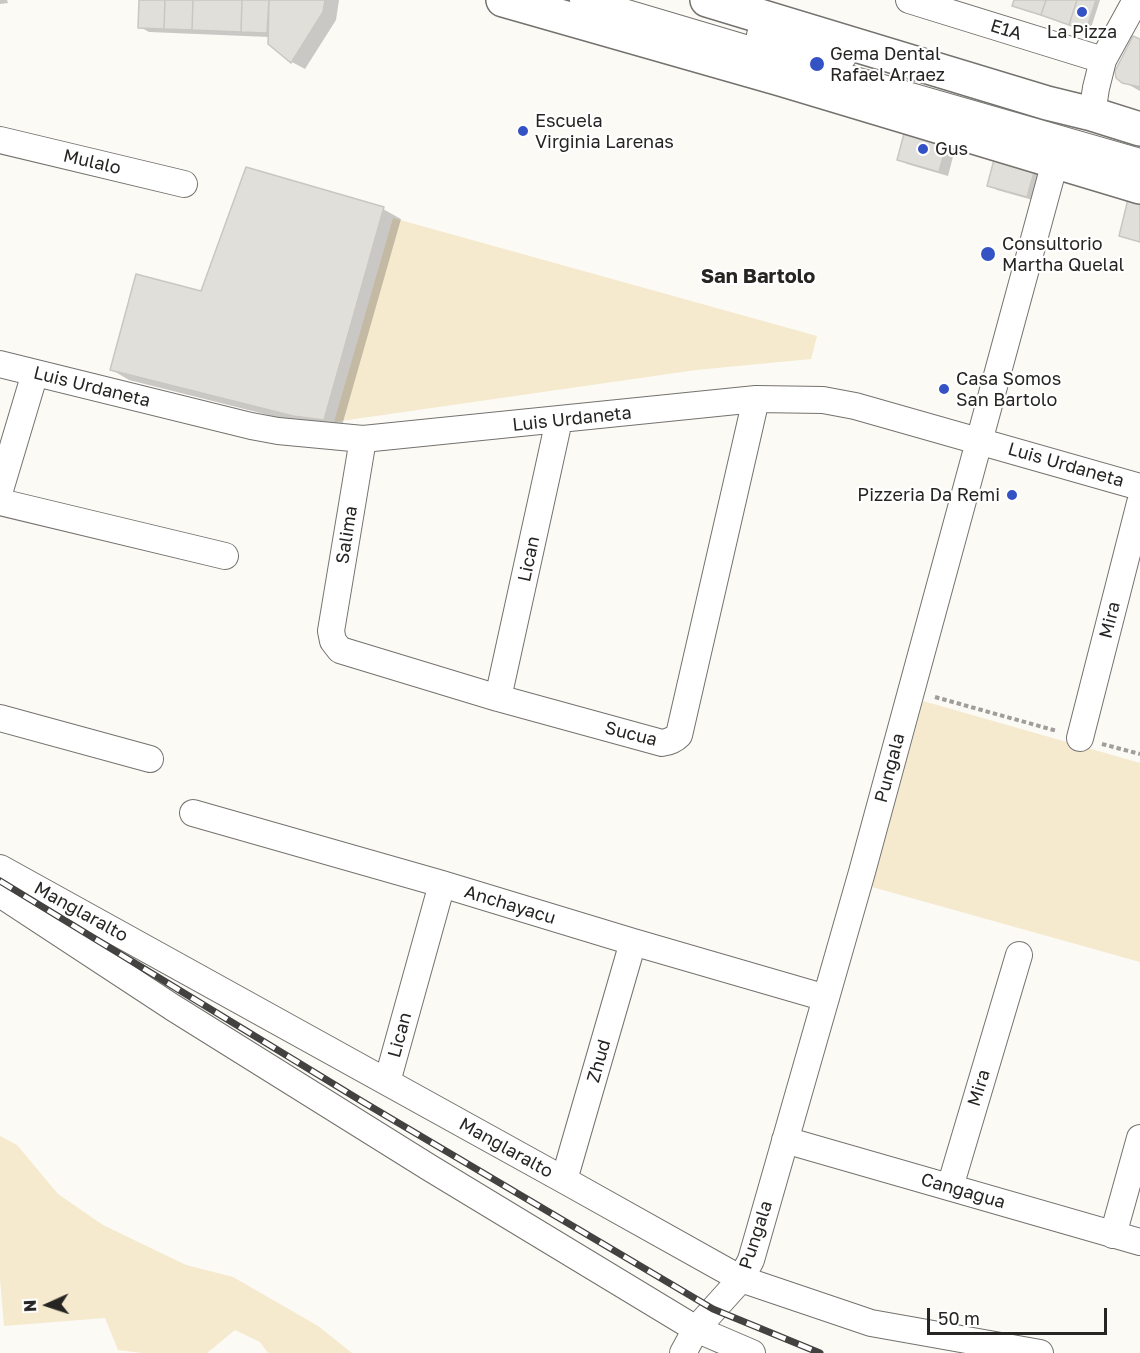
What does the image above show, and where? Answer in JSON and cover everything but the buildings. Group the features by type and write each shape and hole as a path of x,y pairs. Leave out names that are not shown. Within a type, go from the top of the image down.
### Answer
{"main road":[{"path":"503,0 768,75 1140,187"},
{"path":"707,0 1140,129"}],"street":[{"path":"584,0 1140,162"},
{"path":"642,0 789,43 892,69 1140,143"},
{"name":"E1A","path":"909,0 1103,60"},
{"path":"1092,114 1103,60 1136,0"},
{"name":"Mulalo","path":"0,140 184,184"},
{"name":"Pungala","path":"683,1353 696,1329 741,1279 752,1260 865,860 1055,162"},
{"name":"Luis Urdaneta","path":"0,364 251,426 363,440 756,399 823,400 855,406 1140,487"},
{"path":"0,490 34,373"},
{"name":"Sucua","path":"331,631 333,642 340,650 498,698 662,742 676,739 679,735 756,399"},
{"name":"Lican","path":"498,698 559,420"},
{"name":"Salima","path":"331,631 363,440"},
{"path":"0,502 225,556"},
{"name":"Mira","path":"1080,738 1140,503"},
{"path":"0,718 150,759"},
{"name":"Anchayacu","path":"193,813 826,998"},
{"name":"Manglaralto","path":"0,868 741,1279 871,1323 1040,1353"},
{"name":"Lican","path":"387,1082 441,884"},
{"name":"Manglaralto","path":"0,894 172,1006 401,1149 696,1329 752,1353"},
{"name":"Zhud","path":"564,1180 633,942"},
{"name":"Mira","path":"950,1187 1019,955"},
{"path":"1113,1234 1140,1138"},
{"name":"Cangagua","path":"785,1140 1140,1242"}],"path":[{"path":"911,690 1140,754"}],"shaded area":[{"path":"393,218 817,336 811,359 696,370 334,422"},
{"path":"923,701 1140,763 1140,962 872,887"},
{"path":"0,1136 17,1145 58,1194 103,1225 186,1265 233,1277 318,1326 352,1353 268,1353 260,1342 235,1330 207,1353 142,1353 118,1350 105,1318 4,1326 0,1279"}],"railway":[{"path":"0,881 363,1102 713,1309 820,1353"}],"place":[{"name":"La Pizza","path":"1082,12"},
{"name":"Gema Dental Rafael Arraez","path":"817,64"},
{"name":"Escuela Virginia Larenas","path":"523,131"},
{"name":"Gus","path":"923,149"},
{"name":"Consultorio Martha Quelal","path":"988,254"},
{"name":"Casa Somos San Bartolo","path":"944,389"},
{"name":"Pizzeria Da Remi","path":"1012,495"}],"district":[{"name":"San Bartolo","path":"758,277"}]}
